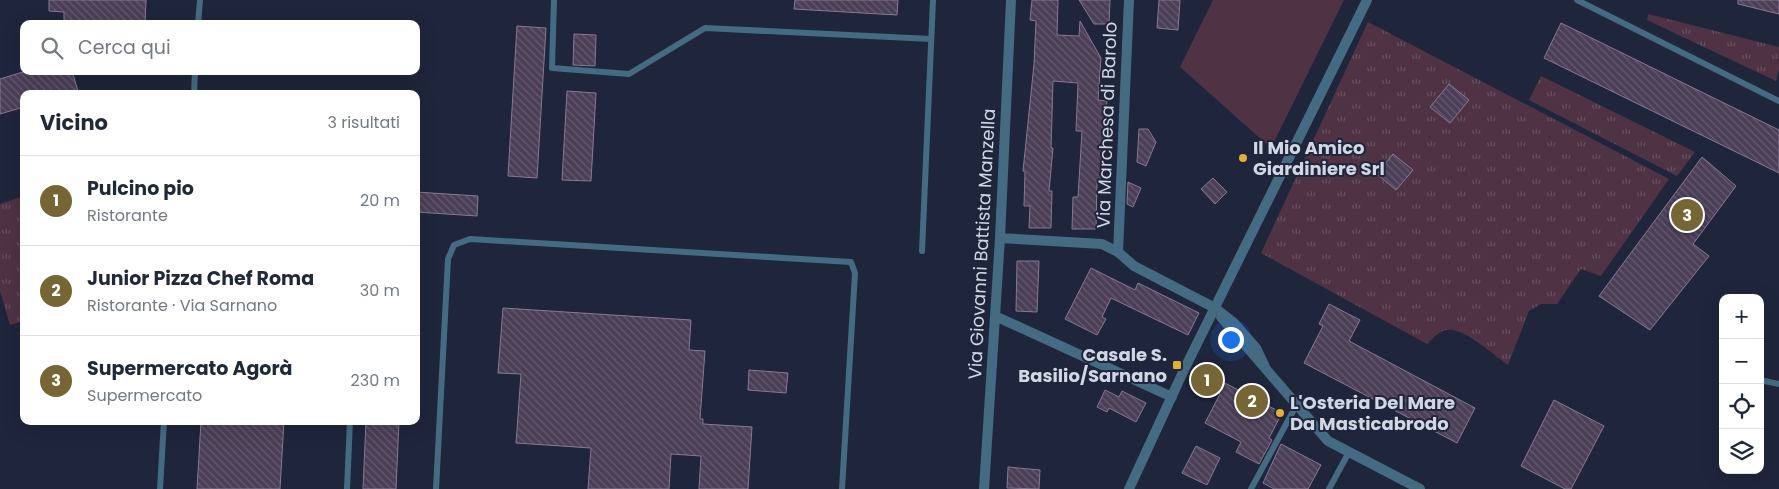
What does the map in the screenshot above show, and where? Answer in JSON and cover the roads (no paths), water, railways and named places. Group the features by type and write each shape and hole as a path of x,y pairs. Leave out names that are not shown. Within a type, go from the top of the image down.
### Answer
{"street":[{"name":"Via Giovanni Battista Manzella","path":"984,489 1000,238 1011,0"},
{"name":"Via Marchesa di Barolo","path":"1118,252 1129,0"},
{"path":"1129,489 1214,308 1367,0"},
{"path":"1000,238 1102,244 1118,252 1134,266 1214,308 1234,323 1256,348 1265,366 1328,441 1420,489"},
{"path":"995,316 1172,397"}],"lane":[{"path":"198,20 200,0"},
{"path":"554,0 552,68 629,74 705,28 932,39"},
{"path":"922,251 933,0"},
{"path":"1577,0 1779,101"},
{"path":"194,90 195,75"},
{"path":"436,489 448,259 454,245 470,239 851,262 855,272 842,489"},
{"path":"1764,381 1779,384"},
{"path":"1251,489 1296,404"},
{"path":"160,489 164,425"},
{"path":"347,489 350,425"},
{"path":"1329,489 1349,452"}],"place":[{"name":"Il Mio Amico Giardiniere Srl","path":"1243,158"},
{"name":"Supermercato Agorà","path":"1687,215"},
{"name":"Casale S. Basilio/Sarnano","path":"1177,365"},
{"name":"Pulcino pio","path":"1207,380"},
{"name":"Junior Pizza Chef Roma","path":"1252,401"},
{"name":"L'Osteria Del Mare Da Masticabrodo","path":"1280,413"}]}
